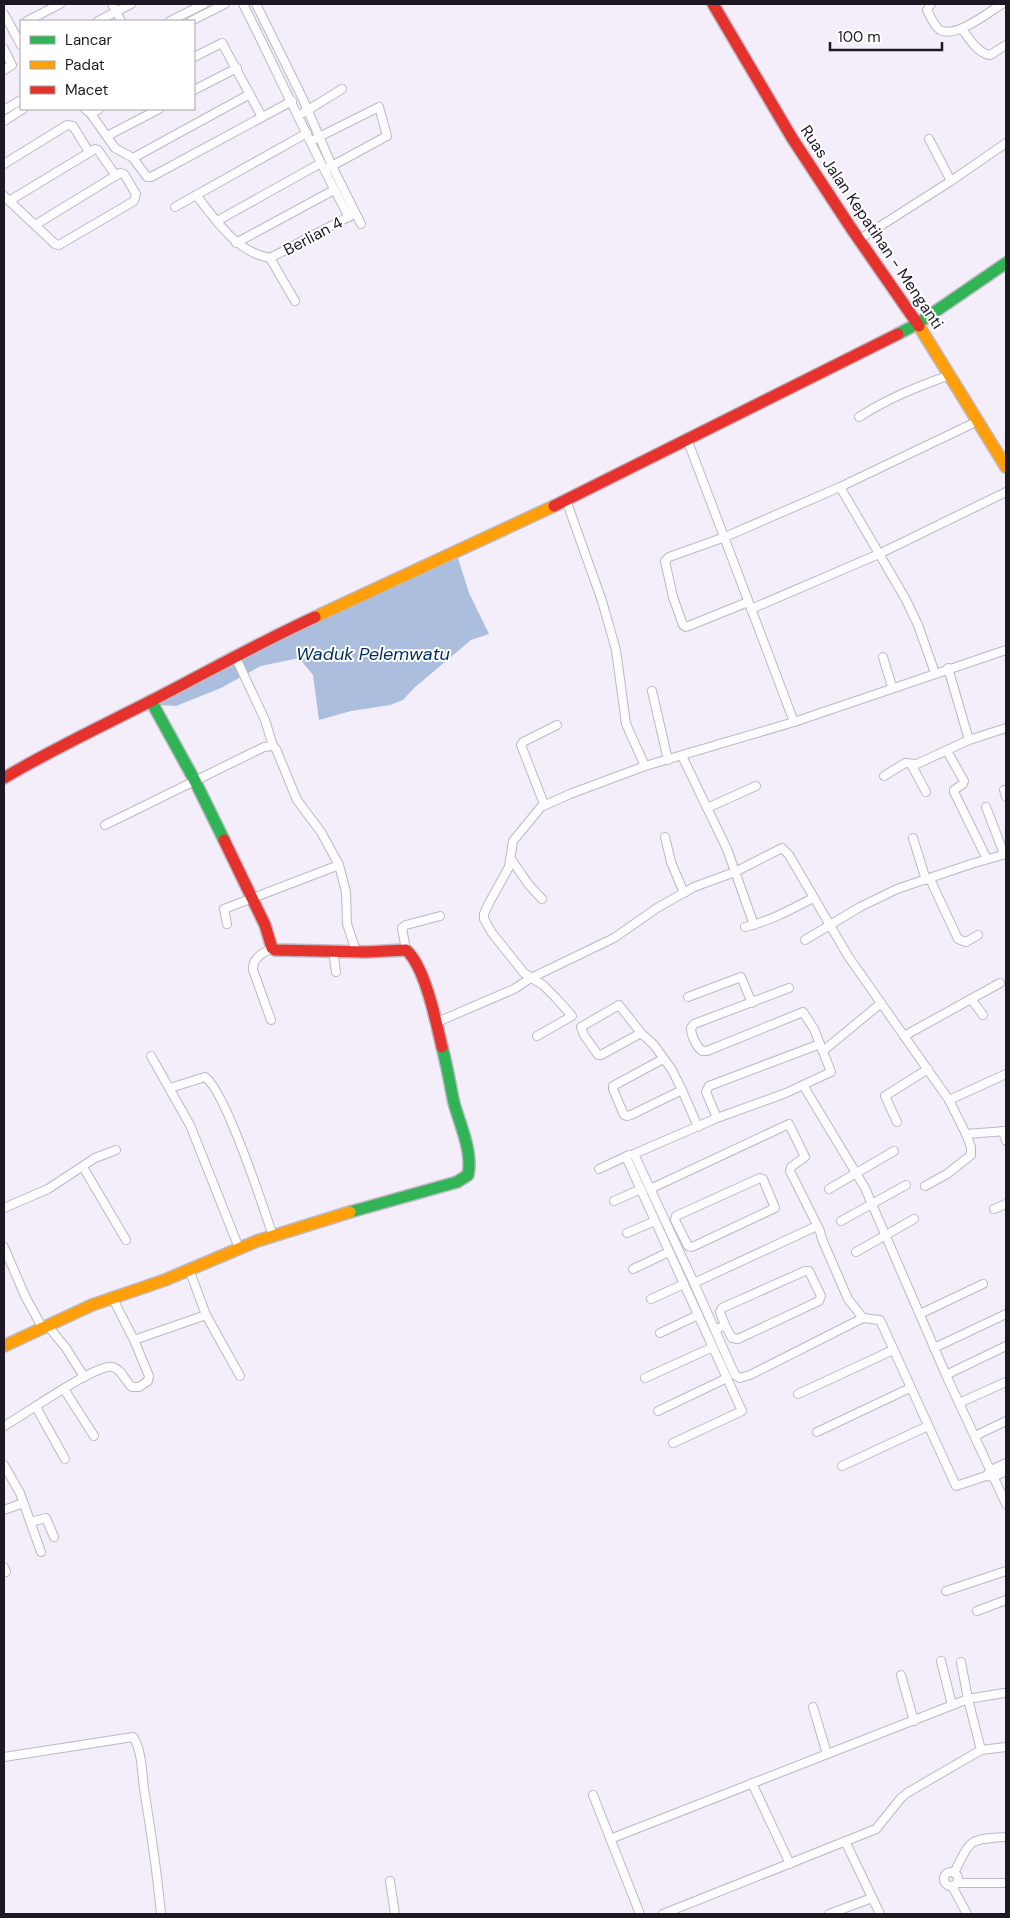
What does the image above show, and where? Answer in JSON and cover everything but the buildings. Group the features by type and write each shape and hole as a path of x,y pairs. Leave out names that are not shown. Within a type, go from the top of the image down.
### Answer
{"street":[{"path":"29,20 60,4"},
{"path":"112,4 120,20"},
{"path":"100,20 131,4"},
{"path":"172,20 204,4"},
{"path":"193,20 225,4"},
{"path":"243,4 311,141 352,215"},
{"path":"256,4 302,97 319,137 334,190 361,224"},
{"name":"Ruas Jalan Kepatihan - Menganti","path":"713,4 792,138 917,324 1006,467"},
{"path":"931,4 927,10 938,29 945,32 952,32 962,28 1002,4"},
{"path":"4,14 20,43"},
{"path":"12,29 20,25"},
{"path":"962,28 975,46 984,54 990,55 1006,48"},
{"path":"195,56 222,43 262,117"},
{"path":"4,49 12,65 4,70"},
{"path":"272,61 282,56"},
{"path":"195,89 237,68"},
{"path":"299,116 342,89"},
{"path":"134,158 250,94"},
{"path":"4,110 20,101"},
{"path":"88,111 119,151 134,158 144,174 147,177 151,177 292,101"},
{"path":"217,221 387,136 379,107 311,141"},
{"path":"4,121 21,110"},
{"path":"107,136 157,110"},
{"path":"4,164 68,124 72,126 89,152"},
{"path":"175,207 307,133"},
{"path":"929,139 951,181"},
{"path":"860,239 951,181 1006,143"},
{"path":"35,225 116,176 120,173 124,174 136,194 134,201 59,245 55,244 6,198 95,149 98,150 116,176"},
{"path":"236,243 334,190"},
{"path":"196,195 236,243 263,257 270,258 296,301"},
{"name":"Berlian 4","path":"270,258 352,215"},
{"path":"4,778 29,763 152,701 257,644 566,500 917,324 1006,263"},
{"path":"859,417 882,402 903,392 950,375"},
{"path":"978,421 840,487 725,537 666,559 673,597 683,625 688,627 749,605 879,554 1006,492"},
{"path":"687,439 794,722"},
{"path":"840,487 918,625 935,673"},
{"path":"566,500 602,601 616,650 626,724 645,766"},
{"path":"537,1036 572,1016 543,985 524,973 486,924 484,914 505,876 511,859 513,841 531,817 544,804 645,766 794,722 948,668 1006,650"},
{"path":"234,656 265,720 273,746 276,749 297,800 320,832 339,865 346,892 347,924 356,951"},
{"path":"883,657 892,688"},
{"path":"948,668 969,740"},
{"path":"652,691 668,760"},
{"path":"152,701 195,782 252,898 265,925 272,948"},
{"path":"544,804 521,746 523,742 557,725"},
{"path":"884,776 905,763 917,764 969,740 1006,728"},
{"path":"105,825 264,747 273,746"},
{"path":"947,751 964,781 954,792 987,859"},
{"path":"682,756 727,849 754,925"},
{"path":"911,764 926,792"},
{"path":"707,808 756,786"},
{"path":"804,940 890,893 1005,854 986,807"},
{"path":"665,837 671,862 684,893"},
{"path":"913,838 928,879 958,939 966,942 978,935"},
{"path":"436,1023 514,990 531,978 614,938 657,908 694,887 735,872 782,848 789,855 848,956 949,1100 966,1134 972,1152 970,1157 948,1174 925,1186"},
{"path":"511,859 542,899"},
{"path":"227,924 224,910 339,865"},
{"path":"745,927 777,917 813,898"},
{"path":"4,1346 44,1326 112,1297 165,1280 240,1248 370,1206 457,1182 468,1176 468,1159 436,1023 420,971 410,953 406,950 402,928 406,925 440,916"},
{"path":"272,948 275,950 333,951 406,950"},
{"path":"271,1020 253,964 254,960 272,948"},
{"path":"333,951 336,972"},
{"path":"688,997 741,977 752,1003"},
{"path":"904,1036 1000,983"},
{"path":"599,1169 831,1072 814,1029 803,1012 707,1051 702,1051 699,1048 691,1031 694,1024 790,988"},
{"path":"971,999 983,1015"},
{"path":"716,1119 706,1092 709,1086 822,1047 880,1004"},
{"path":"641,1032 598,1055 584,1035 581,1027 619,1006 654,1045 682,1090 701,1126"},
{"path":"151,1056 190,1125 240,1248"},
{"path":"663,1059 613,1086 612,1089 624,1114 627,1116 631,1115 682,1090"},
{"path":"897,1122 885,1096 928,1069"},
{"path":"949,1100 1006,1074"},
{"path":"170,1088 205,1077 210,1081 231,1122 273,1236"},
{"path":"803,1085 857,1173 975,1436 987,1476 1006,1504"},
{"path":"650,1189 789,1124 804,1157 791,1167 790,1171 817,1226 848,1299 863,1318"},
{"path":"966,1134 1005,1131 1006,1141"},
{"path":"4,1208 48,1189 95,1158 116,1150"},
{"path":"829,1189 894,1151"},
{"path":"630,1155 650,1189 738,1378 745,1378 863,1318 880,1320 956,1486 1006,1472"},
{"path":"630,1155 641,1189 742,1411 673,1443"},
{"path":"83,1167 126,1240"},
{"path":"760,1178 762,1179 774,1208 692,1247 688,1246 682,1232 675,1220 676,1216 760,1178"},
{"path":"840,1221 906,1185"},
{"path":"614,1201 641,1189"},
{"path":"994,1209 1006,1204"},
{"path":"856,1252 914,1219"},
{"path":"626,1233 655,1220"},
{"path":"694,1283 817,1226"},
{"path":"672,1236 682,1232"},
{"path":"4,1247 25,1296 44,1326 66,1348 84,1377"},
{"path":"633,1268 670,1252"},
{"path":"4,1268 12,1265"},
{"path":"189,1269 206,1314 240,1376"},
{"path":"804,1270 809,1271 821,1296 819,1301 738,1339 732,1338 725,1326 720,1312 722,1308 804,1270"},
{"path":"651,1299 684,1284"},
{"path":"920,1314 983,1284"},
{"path":"4,1426 84,1377 101,1369 112,1367 118,1369 132,1387 144,1385 148,1381 149,1376 134,1340 112,1297"},
{"path":"134,1340 206,1314"},
{"path":"934,1348 1006,1314"},
{"path":"660,1333 698,1315"},
{"path":"715,1330 725,1326"},
{"path":"946,1375 1006,1346"},
{"path":"646,1378 713,1347"},
{"path":"798,1394 893,1350"},
{"path":"658,1411 727,1378"},
{"path":"959,1403 1006,1382"},
{"path":"817,1432 910,1388"},
{"path":"64,1389 94,1436"},
{"path":"36,1407 65,1459"},
{"path":"975,1436 1006,1421"},
{"path":"842,1466 928,1426"},
{"path":"987,1476 1006,1463"},
{"path":"4,1465 23,1503 41,1552"},
{"path":"4,1510 23,1503"},
{"path":"30,1522 46,1518 54,1537"},
{"path":"946,1591 1006,1571"},
{"path":"977,1611 1006,1600"},
{"path":"941,1661 952,1705"},
{"path":"961,1662 968,1699 982,1750"},
{"path":"901,1675 914,1721"},
{"path":"610,1838 968,1699 1004,1693"},
{"path":"813,1708 827,1754"},
{"path":"4,1757 133,1737 136,1741 140,1764 158,1880 161,1914"},
{"path":"663,1914 876,1829 901,1798 907,1794 982,1750 1006,1747"},
{"path":"752,1783 790,1864"},
{"path":"593,1795 640,1914"},
{"path":"954,1873 968,1845 978,1839 1006,1837"},
{"path":"845,1841 880,1914"},
{"path":"954,1873 947,1874 944,1879 947,1885 1006,1883"},
{"path":"954,1873 957,1876 954,1884 967,1914"},
{"path":"390,1881 395,1914"},
{"path":"829,1914 872,1898"}],"water":[{"name":"Waduk Pelemwatu","path":"458,558 469,593 489,634 471,640 414,688 403,700 390,705 351,711 319,720 313,675 299,658 261,666 221,688 176,706 158,705 259,649"}],"traffic: fast":[{"path":"898,334 917,324 1006,263"},
{"path":"151,701 195,781 224,840"},
{"path":"350,1212 457,1182 468,1175 469,1157 454,1103 442,1047"}],"traffic: slow":[{"path":"919,326 1006,467"},
{"path":"315,617 554,506"},
{"path":"4,1346 92,1305 165,1280 257,1241 350,1212"}],"traffic: jam":[{"path":"713,4 792,138 919,326"},
{"path":"554,506 898,334"},
{"path":"4,778 58,748 315,617"},
{"path":"224,840 265,925 272,948 275,950 366,952 406,950 419,968 424,981 442,1047"}]}
